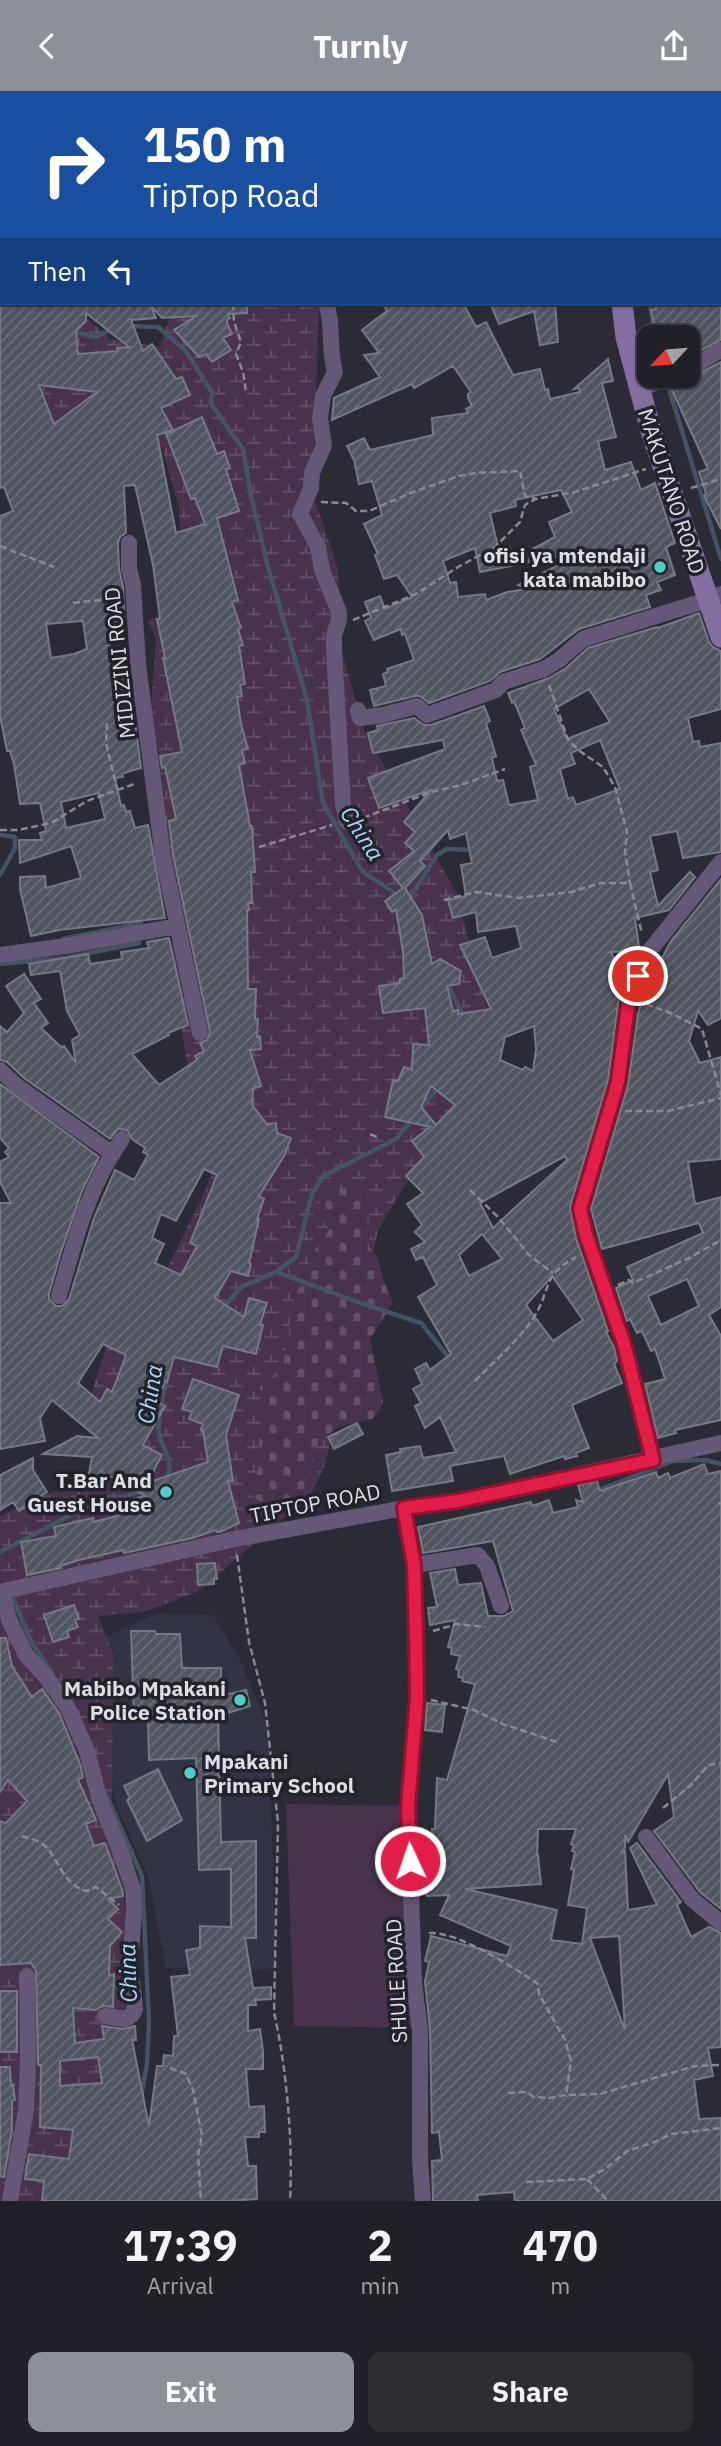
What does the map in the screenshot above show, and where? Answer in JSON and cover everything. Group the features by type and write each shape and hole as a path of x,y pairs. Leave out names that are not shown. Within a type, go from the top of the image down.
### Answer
{"street":[{"path":"326,305 330,323 330,358 335,372 323,392 320,418 324,446 312,473 310,488 301,508 301,518 316,540 322,571 334,597 340,620 334,635 334,652 343,804 347,822"},
{"name":"MAKUTANO ROAD","path":"622,305 626,337 639,390 673,493 714,597 721,637"},
{"path":"700,362 721,350"},
{"name":"MIDIZINI ROAD","path":"129,543 138,664 163,857 200,1033"},
{"path":"358,710 360,717 383,715 417,706 426,715 496,690 503,682 544,669 583,639 714,597"},
{"path":"653,1460 624,1344 586,1235 580,1209 620,1069 629,998 647,954 721,862"},
{"path":"0,955 177,926"},
{"path":"0,1070 18,1086 113,1154"},
{"path":"59,1296 86,1205 122,1139"},
{"name":"TIPTOP ROAD","path":"1,1592 235,1539 404,1508 458,1501 721,1443"},
{"name":"SHULE ROAD","path":"404,1508 414,1565 416,1636 417,1698 408,1806 414,1982 421,2030 420,2160 423,2201"},
{"path":"414,1565 478,1555 488,1566 501,1606"},
{"path":"1,1592 9,1620 26,1655 47,1678 68,1708 82,1740 100,1801 133,1890 130,1963 134,2013 125,2019 105,2016"},
{"path":"646,1837 692,1899 721,1923"},
{"path":"10,2201 26,2110 27,1976"}],"path":[{"path":"233,305 233,321 241,342 236,354 243,372 246,392"},
{"path":"340,620 352,620 416,594 458,566 495,547 520,522 525,506 536,499 575,492 663,464"},
{"path":"305,501 346,503 356,511 369,511 459,476 520,471 525,496 536,499"},
{"path":"673,493 721,479"},
{"path":"0,546 54,567"},
{"path":"73,603 108,598 132,599"},
{"path":"544,669 568,740 603,767 615,787 627,832 625,851 630,883 647,954"},
{"path":"107,723 106,743 117,789"},
{"path":"347,822 370,817 431,792 461,785 505,769"},
{"path":"0,830 19,830 51,823 87,801 153,778"},
{"path":"258,847 322,827"},
{"path":"444,900 476,893 519,898 571,892 601,883 630,883"},
{"path":"609,1110 668,1111 721,1095 702,1029 673,1014 629,998"},
{"path":"370,1134 379,1137"},
{"path":"470,1190 499,1218 529,1255 553,1273"},
{"path":"605,1290 629,1280 633,1283 655,1274 721,1240"},
{"path":"475,1381 507,1349 534,1315 553,1273 562,1265 592,1250"},
{"path":"235,1539 249,1642 265,1703 278,1823 274,2012 279,2032 286,2105 291,2170 289,2201"},
{"path":"416,1636 457,1624 485,1627"},
{"path":"417,1698 474,1710 503,1724 557,1742"},
{"path":"663,1808 691,1785 708,1765 721,1763"},
{"path":"22,1836 48,1848 63,1874 78,1889 86,1891 96,1887 134,1914"},
{"path":"414,1943 425,1934 440,1934 493,1955 538,1984 539,1994 565,2040 571,2061 566,2095"},
{"path":"508,2093 527,2092 534,2097 549,2098 600,2094 695,2066 721,2065"},
{"path":"170,2068 186,2074 193,2090 202,2136 198,2155 201,2201"},
{"path":"526,2182 587,2179 606,2169 627,2151 671,2134 721,2128"},
{"path":"587,2179 608,2201"}],"shaded area":[{"name":"Mpakani Primary School","path":"156,1614 213,1615 240,1660 265,1720 269,1743 276,1968 239,1972 227,1969 166,1968 149,1879 115,1803 103,1725 97,1641"}],"green space":[{"path":"0,305 70,305 111,339 160,347 173,305 319,305 313,494 338,569 341,648 363,728 457,894 495,1035 378,1230 325,1465 312,1493 199,1591 144,1612 98,1616 113,1655 112,1806 132,1964 140,2201 0,2201 0,1516 68,1485 104,1461 87,1408 112,1328 165,1273 204,1193 220,1150 190,1079 178,1009 159,788 150,721 156,638 148,621 184,604 179,507 162,447 124,459 0,403"},
{"path":"329,1186 368,1191 369,1247 378,1258 393,1303 370,1339 383,1402 372,1419 338,1427 319,1441 311,1462 312,1491 290,1501 265,1502 251,1495 250,1484 258,1472 259,1435 264,1419 260,1387 283,1367 294,1299 292,1294 308,1282 310,1257 330,1229 318,1217 320,1199"},
{"path":"286,1804 407,1806 419,2028 294,2026"}],"building":[{"path":"0,305 150,305 156,318 131,320 143,351 152,344 176,379 182,377 190,395 161,408 173,430 157,435 176,533 205,524 195,498 191,499 166,434 202,417 217,454 224,451 230,468 226,469 239,511 217,518 238,600 232,602 241,628 238,629 243,645 239,646 245,684 240,685 242,696 237,697 248,749 242,750 245,763 239,765 252,826 255,872 251,872 252,903 248,903 247,910 248,989 256,989 255,1019 258,1019 257,1037 260,1036 261,1049 250,1050 261,1086 253,1089 252,1105 267,1124 276,1123 277,1133 291,1138 284,1156 259,1196 264,1199 257,1219 248,1276 231,1271 215,1298 244,1317 249,1298 267,1303 260,1325 263,1325 256,1354 223,1346 217,1367 174,1357 158,1402 165,1406 143,1445 162,1455 147,1483 208,1462 201,1430 203,1424 189,1419 192,1412 182,1409 193,1379 239,1395 226,1435 233,1481 228,1481 239,1523 220,1532 216,1530 124,1553 123,1550 27,1575 21,1542 56,1536 54,1527 93,1518 94,1522 120,1515 117,1503 145,1496 102,1472 100,1486 87,1484 92,1457 43,1454 77,1436 98,1438 52,1400 40,1418 45,1441 0,1449 0,1203 11,1203 0,1182 0,1162 9,1157 5,1152 9,1148 0,1138 0,1084 99,1157 82,1191 61,1252 49,1294 49,1299 56,1306 62,1306 69,1299 94,1218 115,1170 134,1180 148,1155 143,1152 145,1148 132,1139 127,1130 118,1129 110,1139 24,1078 7,1062 0,1060 0,1026 7,1032 24,1013 6,986 24,974 41,999 34,1003 48,1023 41,1028 61,1047 64,1046 76,1063 72,1040 80,1035 67,1011 60,971 31,975 29,964 88,954 90,964 122,959 121,952 149,948 147,942 169,938 188,1025 132,1054 159,1085 197,1060 195,1056 204,1051 200,1043 207,1040 210,1032 173,855 169,821 176,819 165,767 162,768 160,756 182,752 163,658 153,565 135,485 124,486 126,533 120,537 118,543 125,632 107,634 116,674 129,674 141,768 115,778 121,806 124,805 126,812 130,811 135,828 148,825 165,918 59,930 31,936 20,889 20,877 45,876 46,888 81,878 71,846 20,863 19,840 42,840 40,833 46,831 40,803 20,804 14,764 10,751 7,751 0,716 0,516 13,511 4,487 0,488","holes":["86,313 129,347 117,348 118,351 78,354 76,331 86,321","39,385 97,392 54,424","83,621 87,649 51,658 46,624","99,793 105,819 66,828 61,802","204,1169 217,1175 190,1243 197,1246 181,1275 155,1263 164,1244 152,1238 161,1214 176,1221","103,1344 126,1355 112,1392 107,1389 100,1402 78,1383"]},
{"path":"150,305 247,305 247,313 228,314 230,318 227,323 232,334 223,338 231,350 212,362 206,354 199,357 174,330 196,316 162,318"},
{"path":"387,305 464,305 476,327 486,322 513,375 540,369 550,399 580,392 579,388 574,389 608,359 613,381 602,383 616,437 598,441 605,470 631,462 641,490 655,483 675,543 666,547 675,575 657,582 661,590 646,595 650,607 579,629 540,659 500,672 490,681 429,703 420,696 415,696 374,706 370,690 386,686 383,674 388,672 387,669 414,660 401,629 374,640 365,621 371,618 365,602 380,596 385,609 412,597 397,575 384,579 375,555 378,554 364,524 382,515 372,481 359,484 354,460 347,446 364,438 370,450 433,435 432,418 468,413 466,409 472,406 468,398 471,392 453,366 414,388 412,384 332,420 334,398 380,377 364,355 379,353 362,330 387,311 384,306","holes":["561,490 572,512 549,522 555,537 516,558 509,546 499,551 490,513 516,506 515,500","475,548 480,572 578,553 579,555 518,585 529,589 507,592 486,600 485,594 458,597 456,582 450,583 443,561"]},
{"path":"491,305 555,305 558,342 540,345 534,311 499,324"},
{"path":"655,305 721,305 721,340 700,351 700,325 654,325 651,310 656,309"},
{"path":"721,362 721,529 704,496 706,494 699,472 708,469 671,389 700,389 700,373"},
{"path":"699,613 709,642 721,651 721,709 688,718 693,742 699,741 700,747 721,743 721,852 683,858 677,831 650,836 658,870 650,872 658,906 690,872 695,877 669,910 635,918 639,947 637,951 611,952 624,983 619,997 608,1080 570,1207 576,1238 608,1331 606,1332 614,1347 617,1361 614,1364 622,1383 572,1405 589,1448 576,1453 577,1456 565,1459 564,1456 510,1474 504,1456 450,1466 453,1481 392,1491 386,1455 401,1452 400,1449 420,1446 423,1458 456,1452 440,1417 425,1428 415,1406 421,1403 413,1389 422,1384 415,1369 426,1363 430,1370 451,1354 418,1297 437,1285 423,1257 416,1260 411,1249 425,1242 415,1232 422,1225 407,1204 423,1193 406,1176 424,1157 412,1141 430,1127 385,1117 393,1080 398,1081 404,1067 412,1070 413,1044 429,1045 425,1008 383,1013 379,986 400,983 400,979 404,978 396,909 392,912 385,901 403,888 389,871 414,851 405,843 415,832 404,822 431,790 379,808 368,778 445,749 443,740 373,753 368,733 378,730 377,726 414,718 424,725 431,725 484,706 490,721 486,723 496,756 492,758 497,781 503,780 509,805 538,800 530,767 536,765 521,730 525,728 508,693 549,678 566,668 588,648","holes":["589,689 610,722 567,739 554,709","600,740 620,789 576,805 573,797 568,799 560,769 575,764 571,753","448,830 450,839 466,833 472,863 461,865 466,896 448,900 453,918 476,912 478,932 516,926 521,948 492,958 485,937 460,945 491,1009 458,1014 458,1010 453,1011 447,986 459,984 461,971 440,959 432,964 422,915 405,888 425,866 420,861","534,1026 536,1049 533,1071 525,1067 523,1070 500,1060 505,1037","431,1086 455,1105 436,1125 421,1107","565,1156 567,1160 493,1228 480,1203","482,1234 502,1259 469,1276 459,1255","552,1276 583,1320 553,1341 526,1305"]},
{"path":"721,879 721,1018 708,1025 698,1011 689,1041 700,1063 721,1057 721,1159 688,1162 695,1204 721,1197 721,1307 709,1315 721,1336 721,1420 675,1430 676,1433 658,1438 645,1384 665,1379 655,1349 651,1351 642,1331 637,1333 630,1319 627,1321 616,1288 633,1280 627,1267 703,1233 699,1223 602,1249 591,1209 628,1085 638,1014 646,988 671,941","holes":["687,1279 699,1306 661,1325 648,1296"]},
{"path":"357,1423 363,1434 334,1449 328,1437"},
{"path":"33,1458 33,1470 47,1492 19,1511 13,1502 0,1510 0,1475"},
{"path":"704,1464 708,1474 721,1471 721,1909 700,1892 654,1831 674,1817 668,1774 628,1842 625,1835 625,1847 621,1854 625,1851 628,1910 657,1905 630,1848 637,1843 681,1902 677,1905 691,1937 709,1927 721,1933 721,2047 708,2048 713,2076 694,2080 699,2119 721,2118 721,2201 515,2201 514,2192 477,2195 478,2201 433,2201 432,2161 442,2160 439,2132 432,2133 430,2030 425,1981 429,1962 425,1961 431,1936 507,1956 511,1946 440,1915 449,1895 427,1896 427,1890 421,1889 421,1868 426,1868 425,1844 433,1842 432,1829 435,1829 437,1778 447,1780 475,1684 462,1681 463,1678 458,1677 459,1670 456,1669 460,1656 451,1654 452,1648 448,1647 455,1620 430,1625 428,1608 437,1607 430,1573 455,1569 458,1585 481,1583 488,1616 504,1616 513,1611 493,1541 423,1553 418,1527 531,1502 532,1506 549,1500 553,1513 578,1507 576,1500 583,1502 578,1485 597,1481 600,1491 656,1472 658,1478 668,1473 670,1478","holes":["538,1829 576,1829 571,1844 574,1845 572,1851 575,1852 568,1905 587,1908 582,1944 551,1940 557,1910 465,1889 541,1884 537,1855","619,1936 625,2030 590,1938"]},
{"path":"215,1563 217,1579 214,1579 214,1584 198,1585 197,1564"},
{"path":"74,1605 79,1619 75,1620 78,1627 67,1631 69,1637 53,1642 44,1615"},
{"path":"131,1631 180,1634 182,1668 221,1668 221,1688 225,1688 225,1695 246,1690 250,1706 218,1716 221,1842 256,1841 256,1938 245,1938 253,1988 271,1987 271,1999 255,2000 256,2005 248,2005 248,2031 260,2029 263,2051 263,2069 246,2069 249,2107 264,2106 265,2132 259,2132 259,2137 245,2137 248,2166 256,2166 257,2199 42,2201 44,2181 25,2179 29,2154 69,2159 73,2130 40,2127 41,2065 38,2065 36,1971 31,1963 0,1965 0,1821 6,1823 27,1801 8,1780 0,1792 0,1638 6,1638 12,1666 32,1697 42,1689 59,1713 80,1764 83,1777 78,1780 96,1820 86,1824 94,1846 105,1843 123,1892 123,1896 108,1899 118,1909 108,1919 122,1932 110,1946 109,1975 114,1974 113,2007 102,2006 96,2010 73,2008 75,2043 104,2039 102,2026 123,2029 135,2026 136,2040 132,2040 149,2126 157,2066 163,2066 164,2055 173,2056 174,2036 178,2036 171,1977 190,1975 186,1950 200,1948 200,1926 231,1927 231,1869 199,1870 196,1758 149,1760 148,1717 134,1717","holes":["98,2057 102,2083 60,2086 60,2061"]},
{"path":"427,1703 445,1705 442,1732 425,1730"},
{"path":"158,1769 182,1820 147,1841 127,1800 130,1798 124,1786"},
{"path":"0,1991 17,1991 17,2052 0,2052"},
{"path":"0,2067 10,2067 15,2100 12,2101 12,2130 4,2177 0,2176"}],"waterway":[{"path":"650,305 653,325"},
{"name":"China","path":"128,326 158,327 185,350 212,392 211,404 243,449 268,567 307,700 323,803 362,871 399,896"},
{"name":"China","path":"71,331 95,337 113,329"},
{"path":"669,389 721,559"},
{"path":"0,835 15,837 15,848 0,875"},
{"path":"408,901 437,855 447,849 474,850"},
{"path":"63,939 141,923"},
{"path":"0,964 65,958 139,943"},
{"name":"China","path":"446,981 464,1017"},
{"name":"China","path":"418,1112 439,1086"},
{"name":"China","path":"223,1308 241,1287 276,1272 296,1257 312,1194 323,1176 396,1139 412,1119"},
{"path":"276,1272 421,1323 450,1359"},
{"name":"China","path":"164,1480 170,1469 158,1428 167,1378"},
{"path":"596,1491 673,1461 705,1460 721,1464"},
{"name":"China","path":"0,1552 73,1514 143,1490"},
{"name":"China","path":"12,1596 32,1643 52,1673"},
{"name":"China","path":"105,1792 142,1876 149,2022 147,2064 141,2097"}],"place":[{"name":"ofisi ya mtendaji kata mabibo","path":"660,567"},
{"name":"T.Bar And Guest House","path":"166,1492"},
{"name":"Mabibo Mpakani Police Station","path":"240,1700"},
{"name":"Mpakani Primary School","path":"190,1773"}],"route":[{"path":"410,1861 408,1806 417,1698 416,1636 414,1565 404,1508 458,1501 653,1460 624,1344 586,1235 580,1209 618,1082 629,998 638,976"}]}
